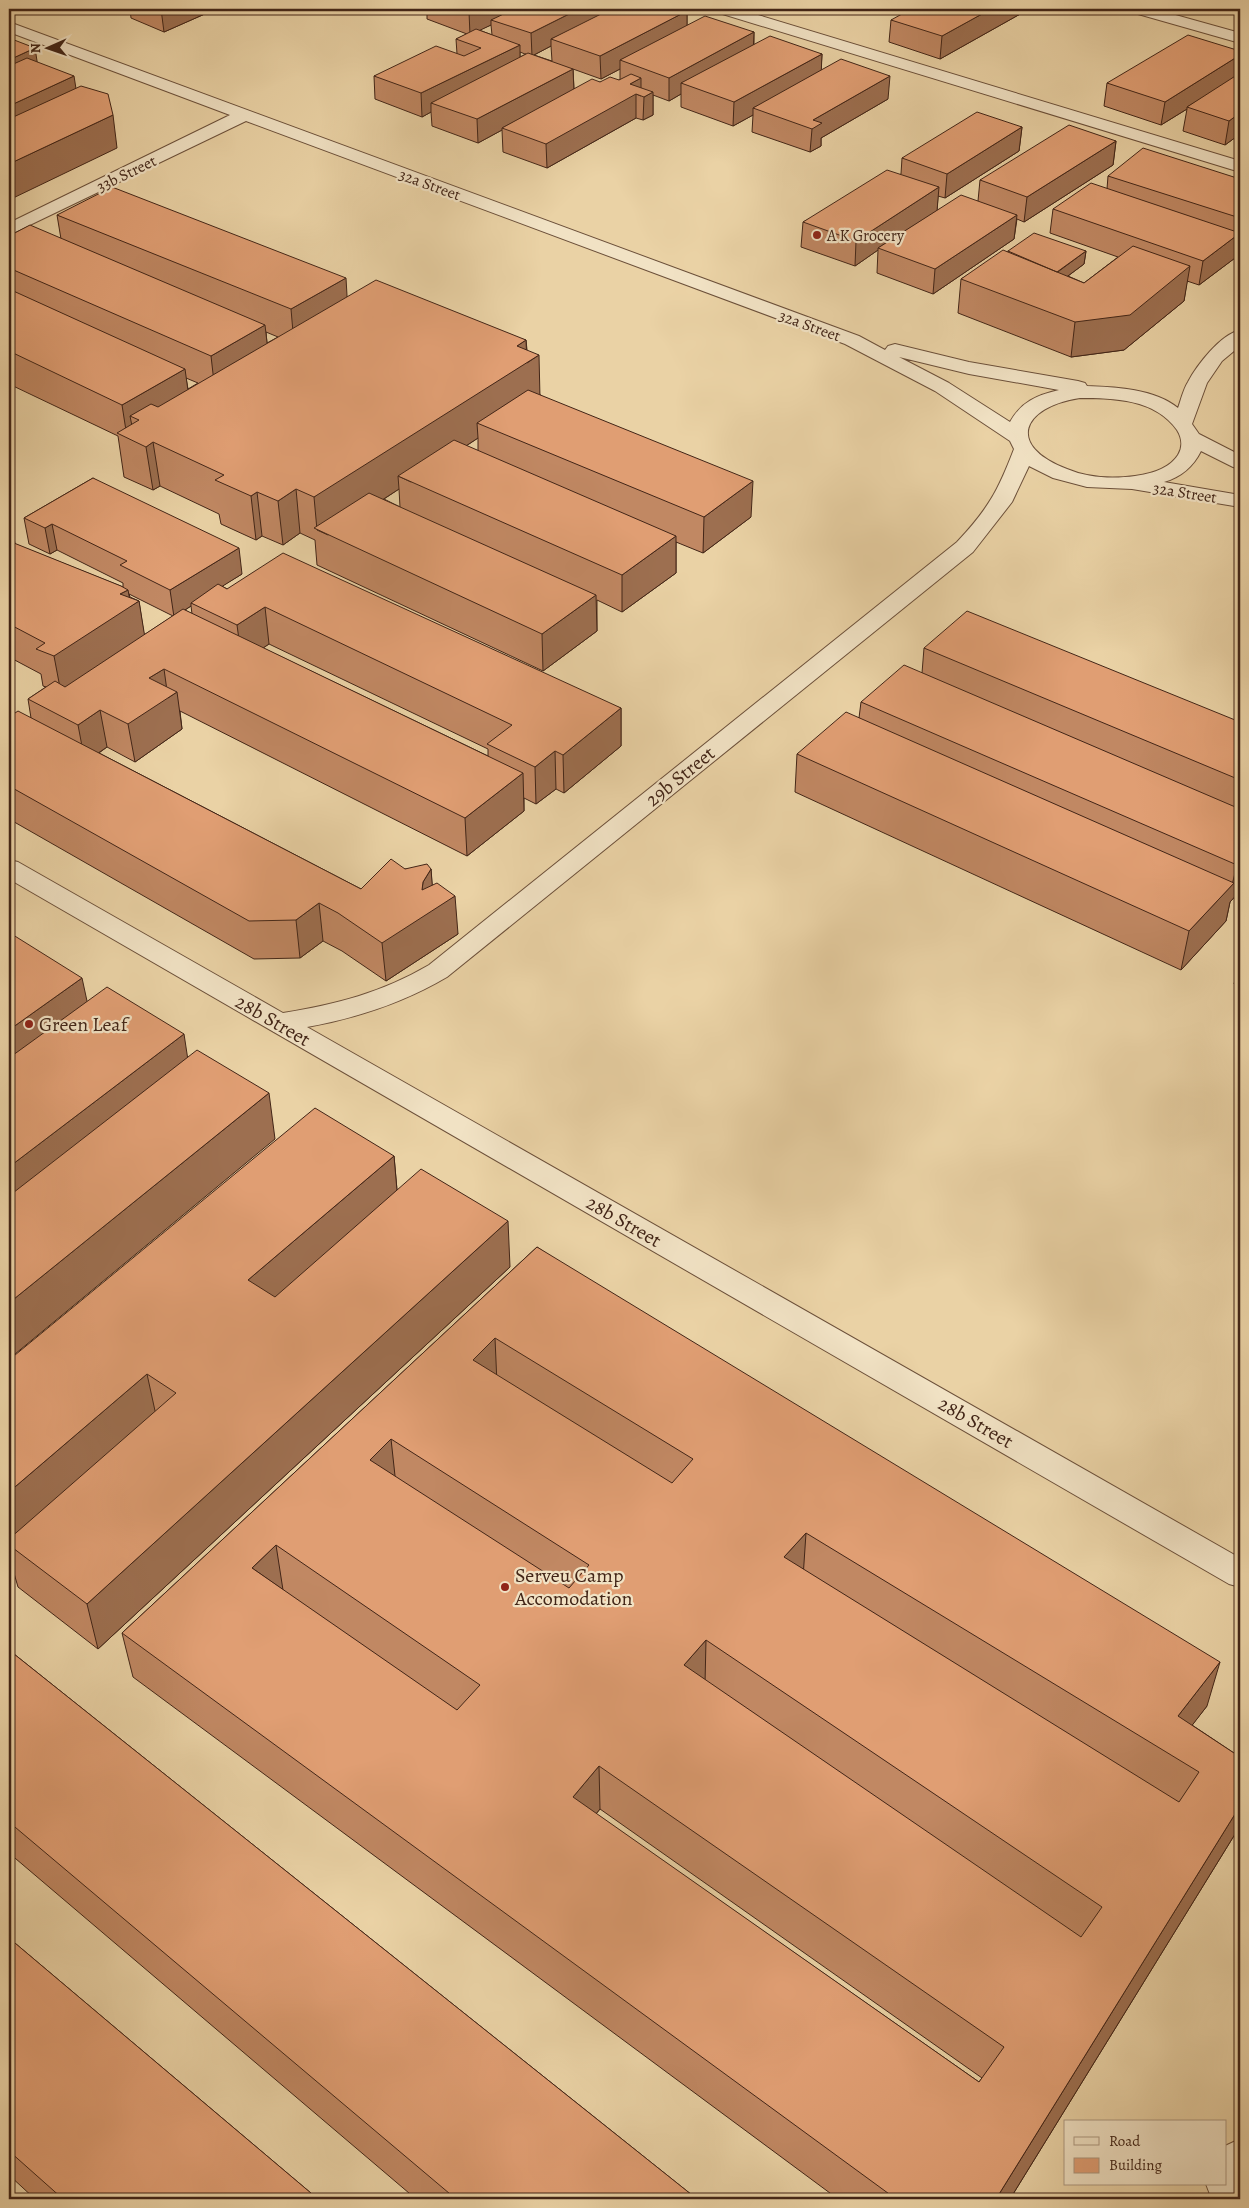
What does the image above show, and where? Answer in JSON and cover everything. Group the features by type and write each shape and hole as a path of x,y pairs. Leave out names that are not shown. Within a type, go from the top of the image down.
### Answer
{"street":[{"path":"722,9 1240,167"},
{"path":"1137,9 1240,38"},
{"name":"32a Street","path":"9,27 852,340 969,368 1104,392"},
{"name":"33b Street","path":"9,230 244,115"},
{"path":"1130,483 1153,479 1172,471 1185,461 1191,449 1188,431 1197,383 1215,357 1240,336"},
{"name":"32a Street","path":"852,340 942,387 1021,443 1037,462 1056,472 1079,479 1104,483 1130,483 1240,501"},
{"path":"1104,392 1128,395 1151,402 1170,411 1188,431 1240,463"},
{"name":"29b Street","path":"278,1023 347,1011 375,1003 414,986 438,971 965,547 988,522 1006,498 1018,474 1021,443 1018,424 1026,412 1039,402 1065,394 1104,392"},
{"name":"28b Street","path":"9,868 1240,1574"},
{"path":"1226,2182 1240,2158"},
{"path":"1215,2199 1224,2186"}],"building":[{"path":"461,9 476,9 469,12"},
{"path":"514,9 579,9 531,33 491,20"},
{"path":"611,9 681,9 687,11 600,56 551,39"},
{"path":"911,9 991,9 942,36 891,20"},
{"path":"705,16 754,32 669,78 620,60"},
{"path":"476,29 520,45 421,93 374,76 436,46 464,56 481,48 456,39"},
{"path":"1188,35 1240,51 1240,55 1165,102 1107,83"},
{"path":"770,36 822,54 734,102 681,83"},
{"path":"9,38 35,48 9,60"},
{"path":"528,53 573,69 477,119 431,103"},
{"path":"27,58 74,76 9,106 9,66"},
{"path":"841,59 890,76 813,120 822,123 812,129 753,108"},
{"path":"1240,73 1240,113 1229,121 1187,107"},
{"path":"631,74 641,78 630,84 653,92 644,97 636,94 546,144 502,128 592,79 600,82 610,77 619,80"},
{"path":"81,86 108,94 113,115 9,164 9,119"},
{"path":"977,112 1022,127 947,174 902,158"},
{"path":"1069,125 1116,141 1027,197 980,180"},
{"path":"1143,148 1240,179 1240,218 1108,176"},
{"path":"887,170 939,187 856,241 803,222"},
{"path":"1091,183 1240,233 1203,261 1053,209"},
{"path":"112,187 346,278 291,309 57,215"},
{"path":"961,195 1017,215 935,269 878,248"},
{"path":"30,225 265,325 211,356 9,268 9,236"},
{"path":"1034,233 1086,251 1057,272 1008,251"},
{"path":"1133,246 1190,266 1130,315 1075,322 961,279 1003,250 1084,283"},
{"path":"376,280 526,340 517,346 539,355 314,497 296,489 278,501 257,492 251,496 215,480 224,475 153,442 146,447 117,433 139,420 130,416 151,404 158,407"},
{"path":"9,289 185,369 122,405 9,351"},
{"path":"528,390 753,481 704,517 477,423"},
{"path":"454,440 676,536 622,575 398,476"},
{"path":"93,478 239,548 170,590 120,565 127,561 52,524 45,528 24,518"},
{"path":"369,493 596,595 542,634 314,528"},
{"path":"9,541 121,586 128,590 120,594 139,601 54,656 36,649 45,643 9,624"},
{"path":"283,553 621,708 563,755 555,751 535,767 487,744 512,725 265,607 237,625 191,603 218,584 227,589"},
{"path":"183,609 523,773 465,818 164,669 149,678 177,692 128,724 100,710 78,725 28,699 55,681 65,687"},
{"path":"967,611 1240,722 1240,780 924,648"},
{"path":"904,665 1240,809 1240,862 1237,865 861,702"},
{"path":"18,711 361,889 391,859 405,869 427,864 431,869 423,882 422,890 437,883 455,896 382,943 338,913 319,903 296,920 249,921 9,786 9,717"},
{"path":"846,712 1234,883 1189,931 797,754"},
{"path":"9,934 82,978 9,1030"},
{"path":"107,987 184,1034 9,1167 9,1058"},
{"path":"197,1050 269,1093 9,1303 9,1196"},
{"path":"315,1108 394,1156 248,1280 275,1297 421,1169 508,1221 87,1604 9,1545 9,1539 176,1393 147,1374 9,1492 9,1360"},
{"path":"537,1247 1220,1662 1178,1716 1240,1757 1240,1806 996,2199 896,2199 122,1633","holes":["495,1338 693,1459 672,1483 473,1360","391,1439 589,1565 569,1588 370,1460","806,1533 1199,1772 1179,1802 784,1557","276,1545 480,1685 457,1710 252,1568","706,1640 1102,1907 1081,1937 684,1665","599,1766 1004,2047 979,2082 573,1797"]},
{"path":"9,1650 697,2199 456,2199 9,1822"},
{"path":"9,1938 318,2199 63,2199 9,2151"}],"place":[{"name":"A K Grocery","path":"817,235"},
{"name":"Green Leaf","path":"29,1024"},
{"name":"Serveu Camp Accomodation","path":"505,1587"}]}
